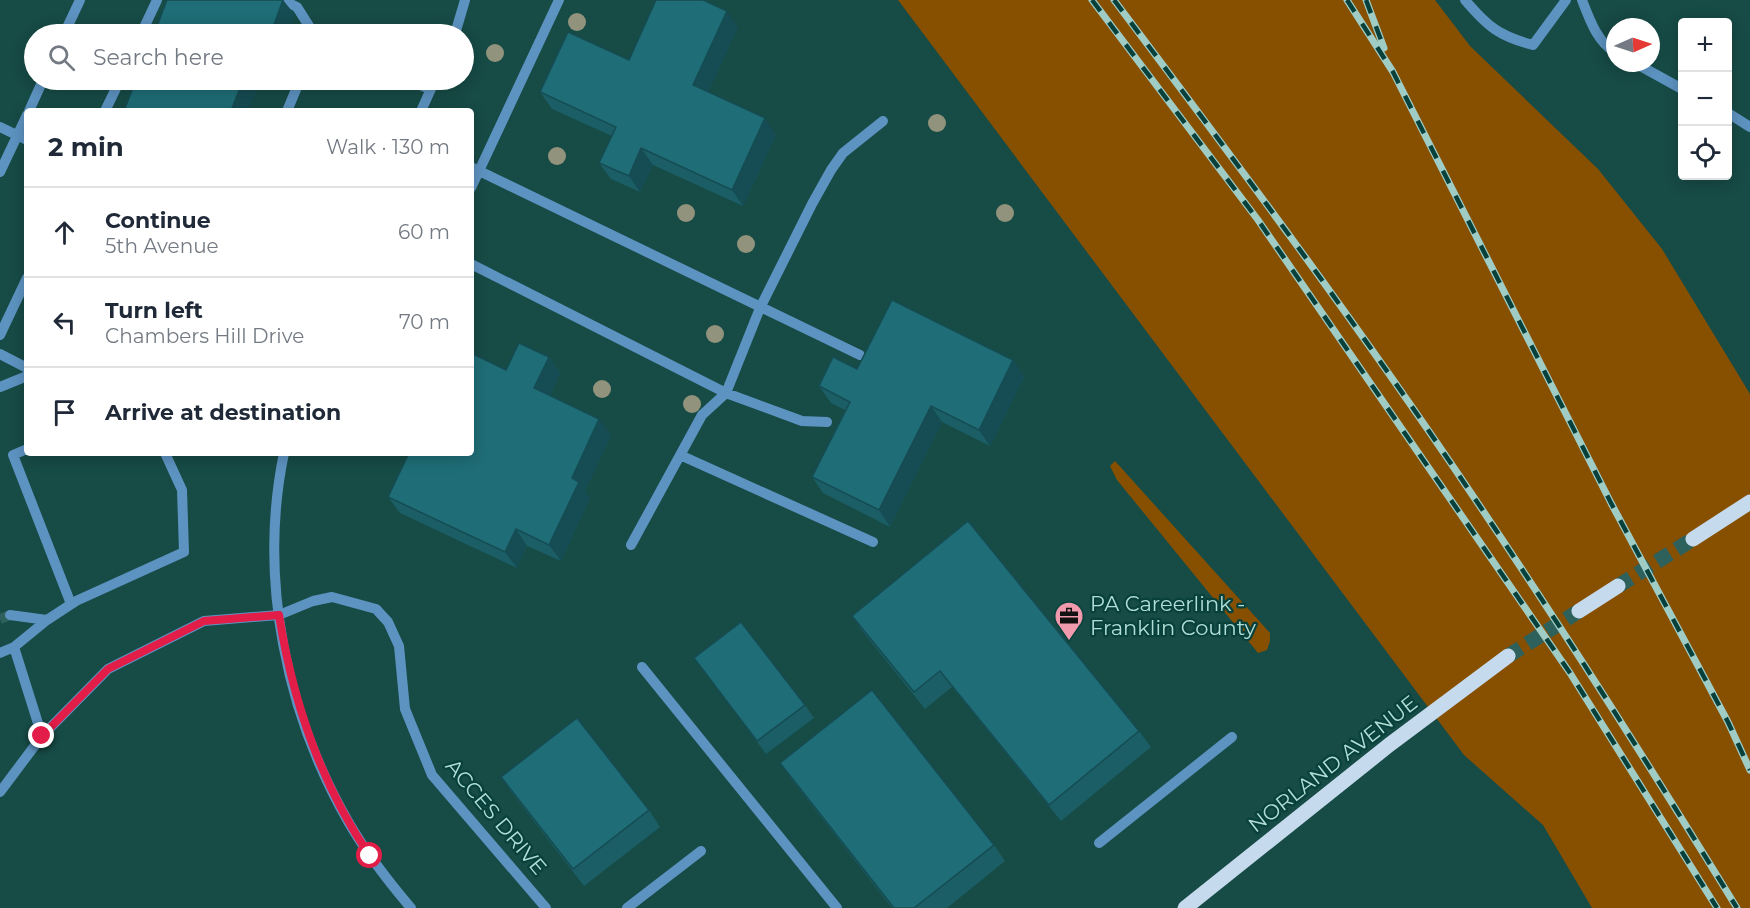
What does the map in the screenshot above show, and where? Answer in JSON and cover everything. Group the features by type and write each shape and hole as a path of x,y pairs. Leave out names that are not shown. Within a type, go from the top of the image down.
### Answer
{"main road":[{"path":"1693,539 1750,502"},
{"path":"1579,611 1618,586"},
{"name":"NORLAND AVENUE","path":"1185,908 1375,756 1508,656"}],"street":[{"path":"69,24 80,0"},
{"path":"146,24 157,0"},
{"path":"282,0 297,7 308,24"},
{"path":"458,24 465,0"},
{"path":"559,0 475,169 860,355"},
{"path":"1465,0 1494,30 1508,38 1533,45 1566,0"},
{"path":"1582,0 1590,22 1606,45"},
{"path":"1652,72 1678,86"},
{"path":"30,108 39,90"},
{"path":"106,108 115,90"},
{"path":"288,108 296,90"},
{"path":"422,108 430,90"},
{"path":"1732,116 1750,127"},
{"path":"631,545 702,415 726,393 760,308 831,170 843,153 883,121"},
{"path":"0,127 22,138 0,172"},
{"path":"474,266 726,393 802,421 827,422"},
{"path":"0,335 24,284"},
{"path":"0,354 24,366"},
{"path":"0,387 24,377"},
{"path":"24,450 13,455 71,604"},
{"path":"680,455 873,542"},
{"path":"0,653 15,647 47,620 71,604 183,552 182,490 166,456"},
{"path":"284,456 275,530 276,577 279,615 294,690 321,769 342,810 365,849 411,908"},
{"name":"ACCES DRIVE","path":"0,792 42,736 108,669 204,621 279,615 313,601 332,597 376,609 383,616 399,646 405,709 432,775 546,908"},
{"path":"10,615 47,620"},
{"path":"15,647 42,736"},
{"path":"642,667 837,908"},
{"path":"1099,843 1232,737"},
{"path":"627,908 701,851"}],"shaded area":[{"path":"898,0 1435,0 1470,46 1598,169 1662,249 1750,394 1750,908 1592,908 1543,825 1464,755"},
{"path":"1115,461 1270,633 1267,650 1258,653 1117,480 1110,466"}],"building":[{"path":"167,0 283,0 274,24 158,24"},
{"path":"656,0 703,0 727,11 693,85 765,118 732,190 641,148 629,176 599,163 616,127 540,92 568,32 629,60"},
{"path":"132,90 239,90 232,108 125,108"},
{"path":"892,300 1013,360 979,430 931,406 879,510 812,477 850,402 819,386 833,357 857,369"},
{"path":"519,343 549,357 534,388 599,419 572,478 579,482 549,545 516,529 505,552 388,497 408,456 474,456 474,354 506,370"},
{"path":"968,521 1139,731 1049,805 940,671 914,692 852,616"},
{"path":"741,622 805,705 757,741 694,658"},
{"path":"872,690 994,845 914,908 894,908 780,763"},
{"path":"577,718 649,810 573,869 501,777"}],"tunnel":[{"path":"1618,586 1693,539"},
{"path":"1508,656 1579,611"},
{"path":"0,619 10,615"}],"railway":[{"path":"1092,0 1258,220 1570,673 1717,908"},
{"path":"1114,0 1296,244 1428,430 1573,647 1737,908"},
{"path":"1347,0 1393,72 1611,503 1728,722 1750,770"},
{"path":"1366,0 1384,48"}],"place":[{"name":"PA Careerlink - Franklin County","path":"1069,642"}],"route":[{"path":"42,736 108,669 204,621 279,615 286,659 308,736 321,769 342,810 370,856"}]}
